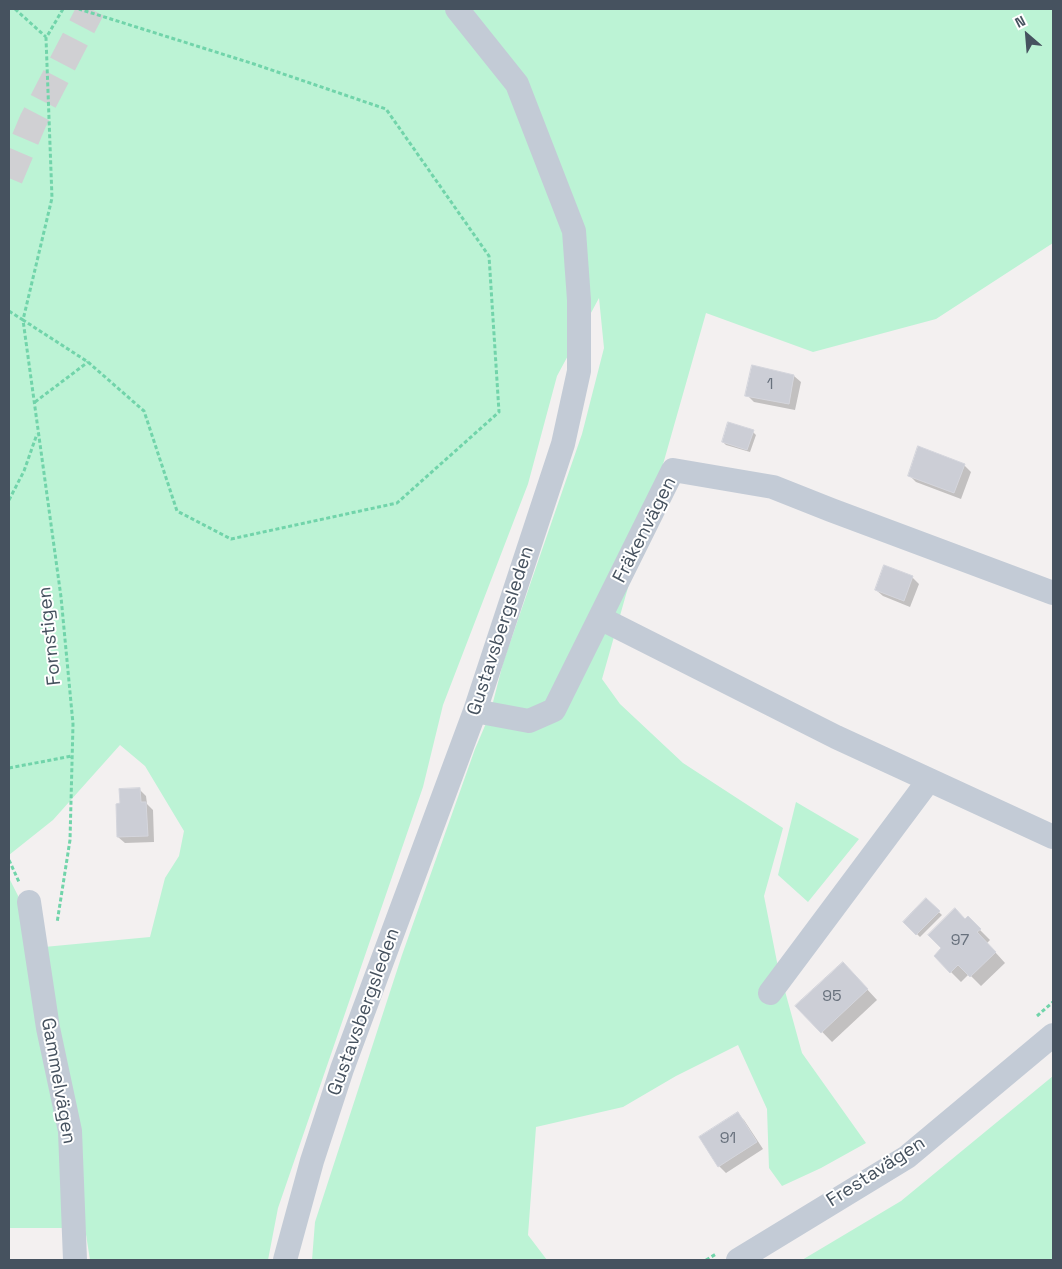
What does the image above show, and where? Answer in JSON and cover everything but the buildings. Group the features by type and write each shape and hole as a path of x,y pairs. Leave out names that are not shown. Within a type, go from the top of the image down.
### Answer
{"street":[{"name":"Gustavsbergsleden","path":"285,1260 312,1161 342,1069 475,711 563,444 579,371 579,300 574,231 517,84 457,9"},
{"name":"Fräkenvägen","path":"475,711 529,721 554,710 673,470 773,487 824,508 1053,593"},
{"path":"600,618 836,737 1053,837"},
{"path":"770,993 929,780"},
{"name":"Gammelvägen","path":"29,902 48,1028 70,1131 75,1260"},
{"name":"Frestavägen","path":"730,1256 907,1157 1053,1035"}],"path":[{"path":"15,9 46,38"},
{"path":"23,320 52,198 46,38 63,9"},
{"path":"9,311 88,362 144,411 177,511 230,539 397,503 499,412 489,256 386,109 254,64 78,9"},
{"name":"Fornstigen","path":"23,320 61,597 73,724 70,840 58,920 54,928"},
{"path":"34,403 88,362"},
{"path":"9,500 24,471 38,431"},
{"path":"9,768 72,756"},
{"path":"1033,1020 1053,1002"},
{"path":"706,1260 730,1256"}],"green space":[{"path":"9,9 1053,9 1053,243 936,319 813,352 706,313 602,679 620,704 683,763 783,828 764,896 777,962 802,1053 866,1143 821,1168 782,1186 769,1168 767,1109 738,1045 676,1076 623,1107 536,1127 528,1235 547,1260 312,1260 315,1222 402,955 475,749 490,714 503,663 582,434 604,348 599,298 557,376 528,484 443,705 423,787 278,1208 268,1260 90,1260 85,1228 9,1228 9,878 44,947 150,937 165,878 179,856 184,831 145,766 120,745 53,820 9,855"},
{"path":"796,802 859,839 808,902 778,875"},
{"path":"1053,1076 1053,1260 802,1260 901,1201"}],"tunnel":[{"path":"9,178 33,121 91,9"}]}
